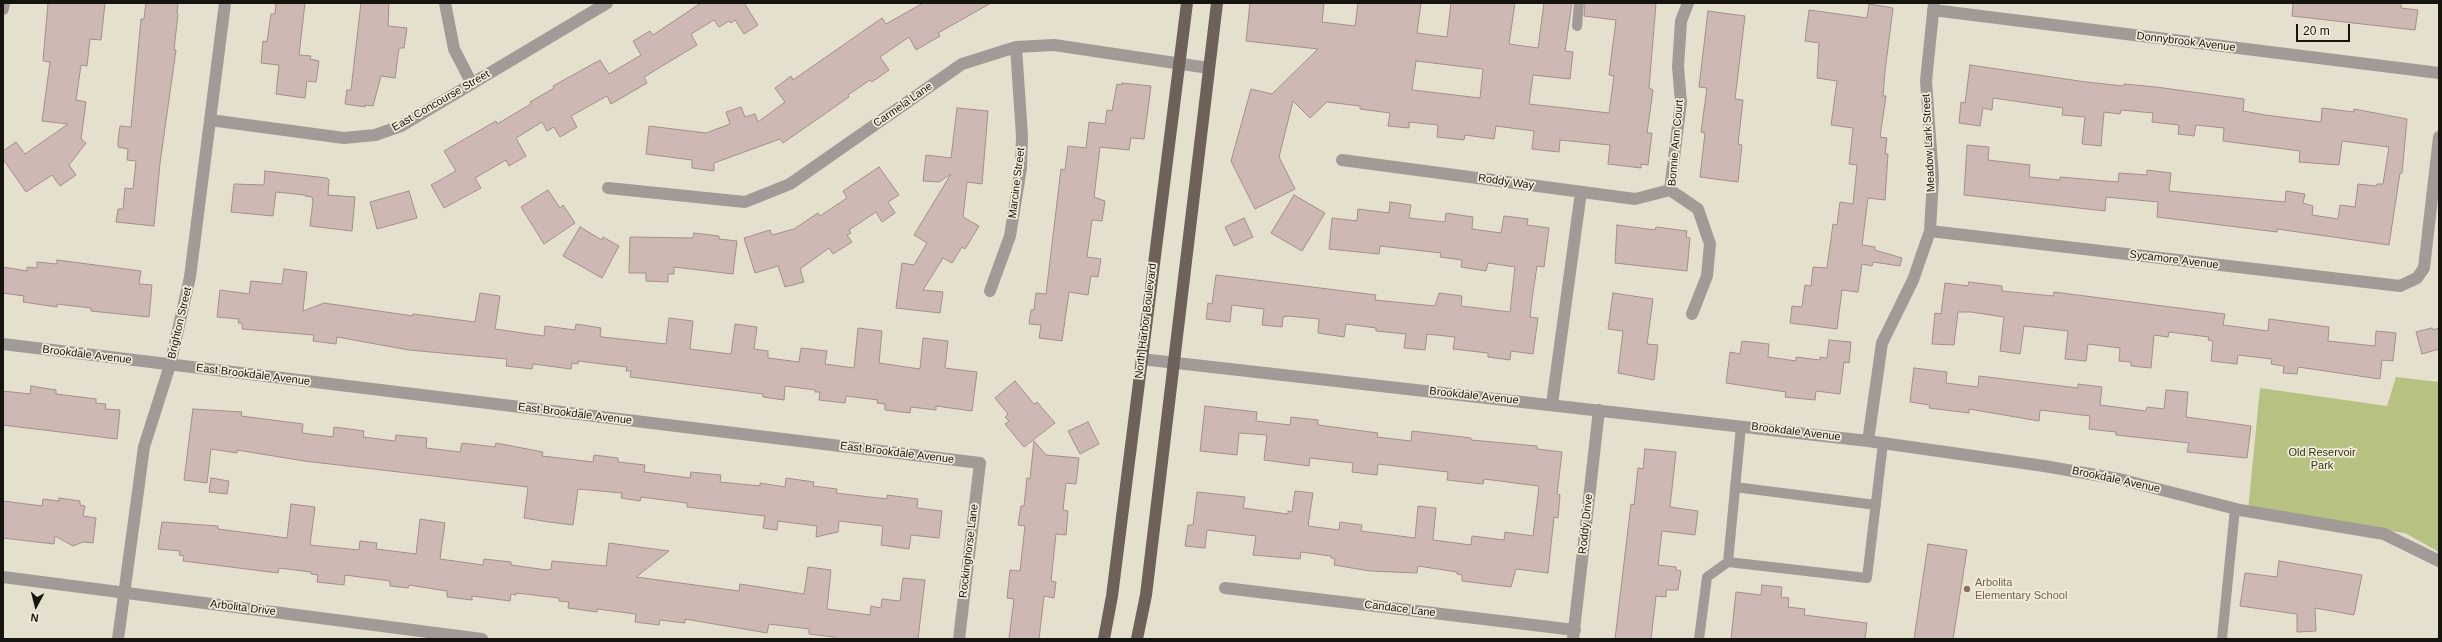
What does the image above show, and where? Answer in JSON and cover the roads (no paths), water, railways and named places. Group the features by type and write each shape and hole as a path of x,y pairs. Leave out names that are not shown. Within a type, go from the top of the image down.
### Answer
{"main road":[{"name":"North Harbor Boulevard","path":"1104,639 1112,596 1178,63 1187,3"},
{"path":"1137,639 1146,595 1217,3"}],"street":[{"path":"3,9 4,3"},
{"name":"Brighton Street","path":"118,639 144,447 170,365 190,277 225,3"},
{"path":"445,3 454,49 472,84"},
{"name":"East Concourse Street","path":"210,120 344,138 375,136 401,126 607,3"},
{"name":"Bonnie Ann Court","path":"1688,3 1681,21 1678,67 1681,102 1670,190 1698,210 1710,244 1708,276 1692,314"},
{"name":"Donnybrook Avenue","path":"1934,7 2439,73"},
{"name":"Meadow Lark Street","path":"1868,441 1882,343 1913,280 1930,231 1933,178 1926,81 1934,7"},
{"name":"Carmela Lane","path":"608,188 745,202 790,184 962,64 1016,47 1054,45 1209,68"},
{"name":"Marcine Street","path":"990,291 1010,236 1021,168 1022,136 1016,47"},
{"name":"Sycamore Avenue","path":"1930,231 2400,286 2416,278 2424,268 2439,137"},
{"name":"Roddy Way","path":"1342,160 1635,199 1670,190"},
{"path":"1552,404 1581,192"},
{"name":"Brookdale Avenue","path":"3,344 170,365"},
{"name":"Brookdale Avenue","path":"1141,359 1552,404 1868,441 2119,479 2236,509 2384,534 2439,561"},
{"name":"East Brookdale Avenue","path":"170,365 980,463"},
{"name":"Roddy Drive","path":"1574,635 1599,410"},
{"name":"Rockinghorse Lane","path":"959,639 980,463"},
{"name":"Arbolita Drive","path":"3,577 482,639"},
{"name":"Candace Lane","path":"1225,588 1574,635"}],"lane":[{"path":"1577,26 1579,3"},
{"path":"1728,562 1741,426"},
{"path":"1699,639 1707,577 1728,562 1867,578 1883,443"},
{"path":"1735,488 1876,505"},
{"path":"2222,639 2236,509"}],"place":[{"name":"Arbolita Elementary School","path":"1967,589"}],"park label":[{"name":"Old Reservoir Park","path":"2322,459"}]}
